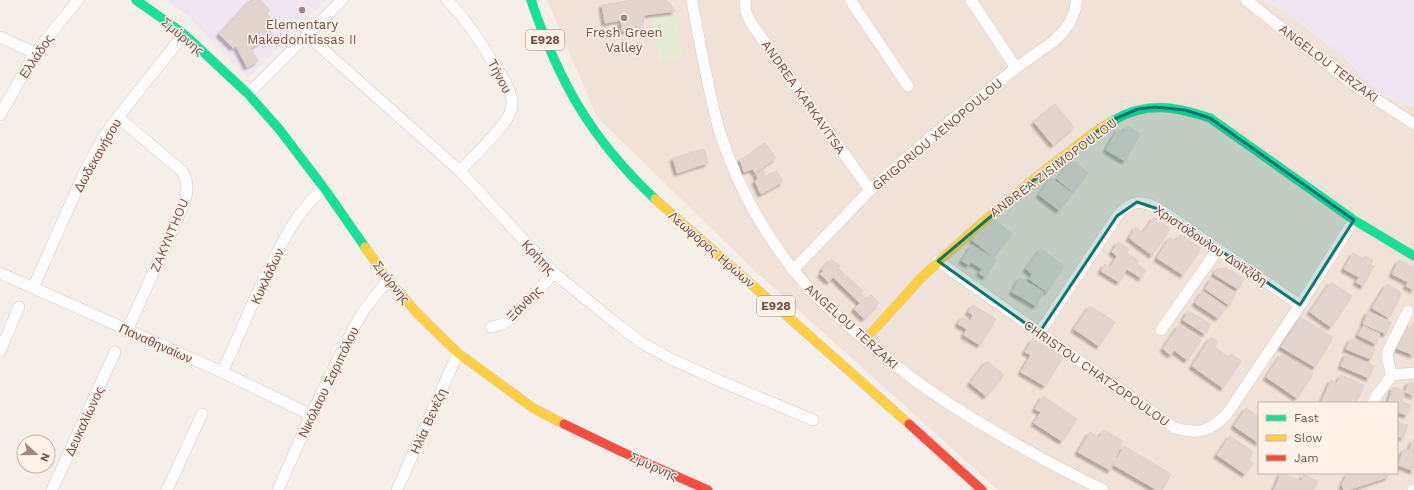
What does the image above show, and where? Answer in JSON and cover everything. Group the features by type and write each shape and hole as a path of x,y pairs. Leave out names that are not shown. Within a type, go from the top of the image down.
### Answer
{"street":[{"name":"Ελλάδος","path":"0,115 36,53 78,0"},
{"name":"Σμύρνης","path":"136,0 184,34 248,94 279,129 324,188 388,280 419,316 458,353 540,412 619,451 708,490"},
{"path":"248,94 342,0"},
{"name":"Τήνου","path":"447,0 461,14 480,42 502,76 512,97 512,106 509,115 501,126 460,171"},
{"name":"Λεωφόρος Ηρώων","path":"531,0 546,45 562,79 578,107 610,153 654,198 982,490"},
{"name":"ANGELOU TERZAKI","path":"692,0 712,104 720,133 751,205 781,254 807,287 865,340 916,381 964,413 1103,490"},
{"name":"ANDREA KARKAVITSA","path":"745,0 746,12 751,23 870,190"},
{"path":"850,0 908,86"},
{"path":"971,0 1016,68"},
{"name":"GRIGORIOU XENOPOULOU","path":"793,270 870,190 932,136 1063,32 1070,22 1077,0"},
{"name":"ANGELOU TERZAKI","path":"1246,0 1354,85 1414,124"},
{"name":"Δωδεκανήσου","path":"33,288 86,169 103,138 184,34"},
{"name":"Κρήτης","path":"307,35 460,171 554,274 618,325 642,343 671,359 812,420"},
{"path":"0,37 36,53"},
{"name":"ANDREA ZISIMOPOULOU","path":"865,340 938,261 974,228 1042,173 1112,120 1138,109 1154,107 1185,110 1210,118 1354,220 1414,256"},
{"name":"ZAKYNTHOU","path":"118,117 183,172 186,178 187,186 184,204 127,331"},
{"name":"Κυκλάδων","path":"222,372 284,239 297,216 324,188"},
{"name":"Χριστόδουλου Δοϊτζίδη","path":"1039,333 1116,216 1129,205 1137,202 1153,206 1300,305"},
{"name":"CHRISTOU CHATZOPOULOU","path":"938,261 1175,428 1194,432 1208,430 1217,424 1227,414 1300,305 1354,220"},
{"path":"1161,330 1218,249"},
{"name":"Παναθηναίων","path":"0,273 127,331 222,372 311,415"},
{"name":"Ξάνθης","path":"491,327 503,324 514,316 554,274"},
{"name":"Νικόλαου Σαριπόλου","path":"278,490 311,415 353,329 364,310 388,280"},
{"path":"0,351 19,307"},
{"path":"1392,375 1387,353 1408,311"},
{"name":"Δευκαλίωνος","path":"52,490 116,352"},
{"name":"Ηλία Βενέζη","path":"397,490 458,353"},
{"path":"1373,402 1392,375 1414,373"},
{"path":"167,490 202,414"}],"highlighted area":[{"path":"1155,107 1185,110 1210,118 1354,220 1300,305 1161,210 1137,202 1117,216 1039,333 938,261 1047,169 1112,120 1138,109"}],"shaded area":[{"path":"167,0 326,0 248,78 188,16"},
{"path":"547,0 1414,0 1414,490 998,490 754,270 597,117"},
{"path":"1259,0 1414,0 1414,108 1385,97 1363,78 1349,62 1284,11"}],"green space":[{"path":"676,15 683,58 659,62 652,18"}],"building":[{"path":"251,0 260,0 270,10 267,13 275,26 269,30 272,36 251,48 258,61 247,67 236,46 233,48 219,34"},
{"name":"Fresh Green Valley","path":"633,0 665,0 670,3 675,11 644,15 643,28 622,31 621,20 605,23 602,5"},
{"path":"1055,104 1074,127 1053,145 1034,122"},
{"path":"1127,126 1140,134 1125,161 1106,150 1118,129 1123,132"},
{"path":"765,143 776,158 755,173 753,169 744,172 740,159 746,157"},
{"path":"704,149 708,163 677,173 673,158"},
{"path":"1072,160 1088,173 1073,192 1057,179"},
{"path":"763,170 766,176 777,171 783,182 761,194 755,181 758,179 756,174"},
{"path":"1051,178 1072,193 1059,210 1039,195"},
{"path":"991,216 1012,234 993,257 972,240"},
{"path":"1154,217 1170,229 1152,255 1129,238 1136,227 1143,233"},
{"path":"1180,235 1201,248 1183,275 1157,258 1170,237 1176,241"},
{"path":"1118,242 1129,249 1127,253 1139,261 1137,264 1146,270 1141,278 1127,269 1119,282 1101,271 1105,264 1110,267 1117,256 1112,252"},
{"path":"972,245 996,260 985,277 979,273 982,269 971,262 969,265 962,261"},
{"path":"1041,249 1064,266 1047,292 1029,279 1032,274 1026,269"},
{"path":"1353,253 1364,259 1365,256 1373,260 1371,265 1374,266 1363,286 1356,282 1359,277 1344,269"},
{"path":"831,259 840,266 838,268 845,275 842,278 844,280 847,276 863,291 861,294 867,299 871,295 879,303 864,319 854,309 860,303 833,277 829,282 820,274 823,271 822,269"},
{"path":"1399,260 1414,267 1414,290 1406,286 1408,282 1392,274"},
{"path":"1227,268 1244,279 1238,289 1214,274 1217,269"},
{"path":"1020,278 1044,292 1036,306 1012,292"},
{"path":"1212,278 1236,293 1229,305 1205,289"},
{"path":"1331,282 1352,296 1331,327 1310,312"},
{"path":"1387,284 1402,293 1389,318 1372,308"},
{"path":"1203,291 1226,307 1218,318 1195,303"},
{"path":"973,305 996,319 980,345 964,335 967,329 958,324 962,317 970,321 973,315 968,312"},
{"path":"1090,306 1115,322 1099,346 1074,329"},
{"path":"1188,311 1211,324 1205,334 1183,320"},
{"path":"1368,311 1391,322 1386,334 1363,324"},
{"path":"1300,317 1333,337 1315,367 1281,347"},
{"path":"1412,324 1414,325 1414,355 1396,348 1406,326 1411,328"},
{"path":"1179,325 1201,340 1187,360 1174,350 1171,355 1163,349"},
{"path":"1363,326 1380,334 1376,344 1358,335"},
{"path":"1211,337 1218,342 1214,347 1228,357 1231,354 1241,361 1223,388 1192,366"},
{"path":"1033,339 1063,357 1045,386 1021,372 1031,355 1025,352"},
{"path":"1351,339 1375,349 1371,359 1346,349"},
{"path":"1282,354 1313,374 1297,398 1266,377"},
{"path":"1346,354 1374,366 1369,378 1341,366"},
{"path":"987,361 1004,375 986,396 970,383"},
{"path":"1341,375 1364,385 1356,402 1321,402 1331,380 1337,383"},
{"path":"1409,382 1414,384 1414,396 1405,392"},
{"path":"1393,387 1405,391 1402,402 1411,405 1407,415 1398,412 1398,402 1388,402"},
{"path":"1043,396 1077,419 1062,441 1034,423 1041,412 1035,409"},
{"path":"1246,408 1258,416 1258,442 1234,426"},
{"path":"1398,422 1408,425 1403,438 1398,436"},
{"path":"1104,430 1123,441 1114,456 1117,458 1110,470 1078,452 1090,432 1099,438"},
{"path":"1230,436 1253,452 1248,459 1253,463 1245,474 1217,455"},
{"path":"1413,440 1414,471 1398,465 1404,449 1409,450"},
{"path":"1124,446 1171,474 1162,490 1157,490 1114,465"},
{"path":"1281,474 1301,481 1303,475 1318,481 1314,490 1274,490"},
{"path":"1348,474 1389,474 1388,477 1348,490 1344,490 1342,485"}],"traffic: fast":[{"path":"136,0 184,34 248,94 279,129 324,188 365,247"},
{"path":"531,0 553,57 580,108 595,131 613,154 632,177 655,199"},
{"path":"1112,121 1137,110 1148,108 1172,108 1210,118 1354,220 1414,256"}],"traffic: slow":[{"path":"865,340 920,279 971,232 1035,178 1092,134 1112,121"},
{"path":"655,199 909,424"},
{"path":"365,247 388,280 419,315 458,353 533,408 564,424"}],"traffic: jam":[{"path":"564,424 620,451 708,490"},
{"path":"909,424 982,490"}],"place":[{"name":"Elementary Makedonitissas II","path":"302,10"},
{"name":"Fresh Green Valley","path":"624,18"}]}
